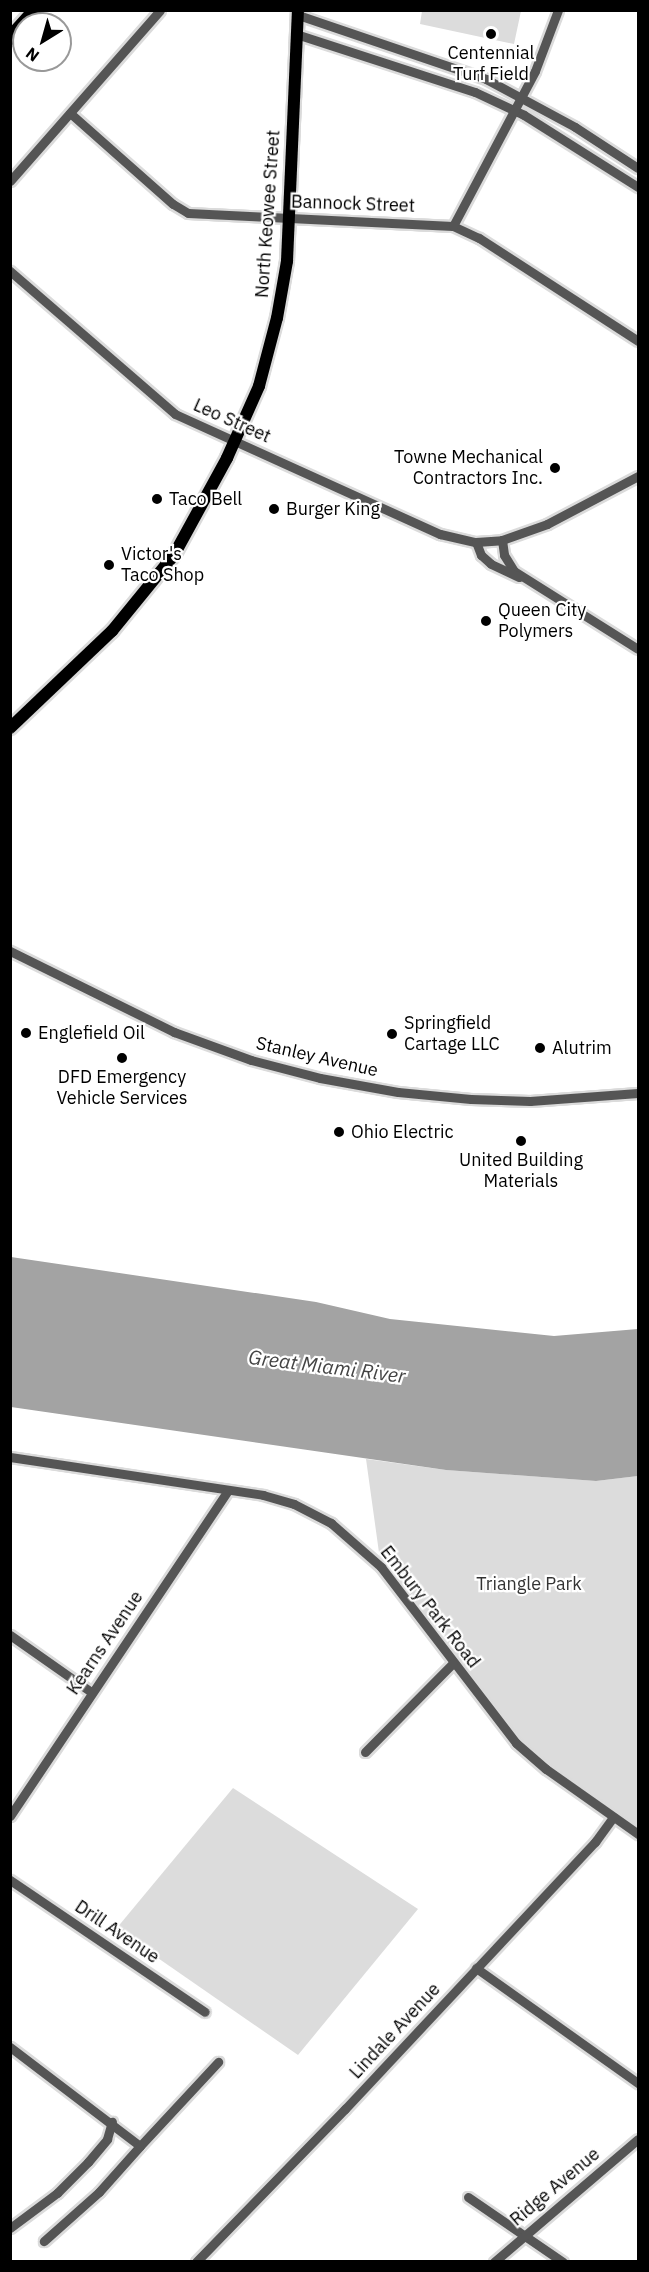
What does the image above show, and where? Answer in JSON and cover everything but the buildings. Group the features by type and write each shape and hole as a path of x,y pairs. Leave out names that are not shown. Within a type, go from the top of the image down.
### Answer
{"highway":[{"path":"10,38 36,10"}],"main road":[{"name":"North Keowee Street","path":"10,728 112,631 154,582 194,525 259,386 282,294 290,218 298,13"}],"street":[{"path":"10,181 160,10"},
{"path":"453,226 522,97 558,10"},
{"path":"298,13 448,64 522,97 639,168"},
{"path":"297,34 442,79 514,111 639,187"},
{"name":"Bannock Street","path":"70,113 181,209 208,216 453,226 478,238 639,341"},
{"path":"613,171 622,157"},
{"name":"Leo Street","path":"10,271 165,408 423,527 476,542 502,540 547,524 639,476"},
{"path":"502,540 508,563 524,579"},
{"path":"476,542 491,564 524,579 639,649"},
{"name":"Stanley Avenue","path":"10,951 174,1032 251,1060 320,1078 398,1092 471,1099 558,1100 639,1093"},
{"name":"Embury Park Road","path":"10,1457 228,1490 294,1504 347,1534 381,1567 516,1743 639,1834"},
{"name":"Kearns Avenue","path":"10,1816 228,1490"},
{"path":"10,1635 92,1692"},
{"path":"364,1752 453,1663"},
{"name":"Lindale Avenue","path":"196,2262 595,1842 613,1817"},
{"name":"Drill Avenue","path":"10,1880 205,2012"},
{"path":"476,1968 639,2083"},
{"path":"10,2047 112,2122 140,2146"},
{"path":"44,2241 99,2192 218,2062"},
{"path":"10,2228 57,2193 88,2162 107,2139 112,2122"},
{"name":"Ridge Avenue","path":"494,2262 523,2235 639,2139"},
{"path":"468,2197 563,2262"}],"green space":[{"name":"Centennial Turf Field","path":"422,10 521,11 514,44 420,24"},
{"name":"Triangle Park","path":"366,1459 446,1470 596,1481 638,1476 638,1834 534,1759 381,1567"},
{"path":"233,1788 418,1909 298,2055 116,1929"}],"water":[{"name":"Great Miami River","path":"11,1257 316,1302 390,1319 554,1336 638,1329 638,1476 596,1481 446,1470 11,1407"}],"place":[{"name":"Centennial Turf Field","path":"491,34"},
{"name":"Towne Mechanical Contractors Inc.","path":"555,468"},
{"name":"Taco Bell","path":"157,499"},
{"name":"Burger King","path":"274,509"},
{"name":"Victor's Taco Shop","path":"109,565"},
{"name":"Queen City Polymers","path":"486,621"},
{"name":"Englefield Oil","path":"26,1033"},
{"name":"Springfield Cartage LLC","path":"392,1034"},
{"name":"Alutrim","path":"540,1048"},
{"name":"DFD Emergency Vehicle Services","path":"122,1058"},
{"name":"Ohio Electric","path":"339,1132"},
{"name":"United Building Materials","path":"521,1141"}]}
